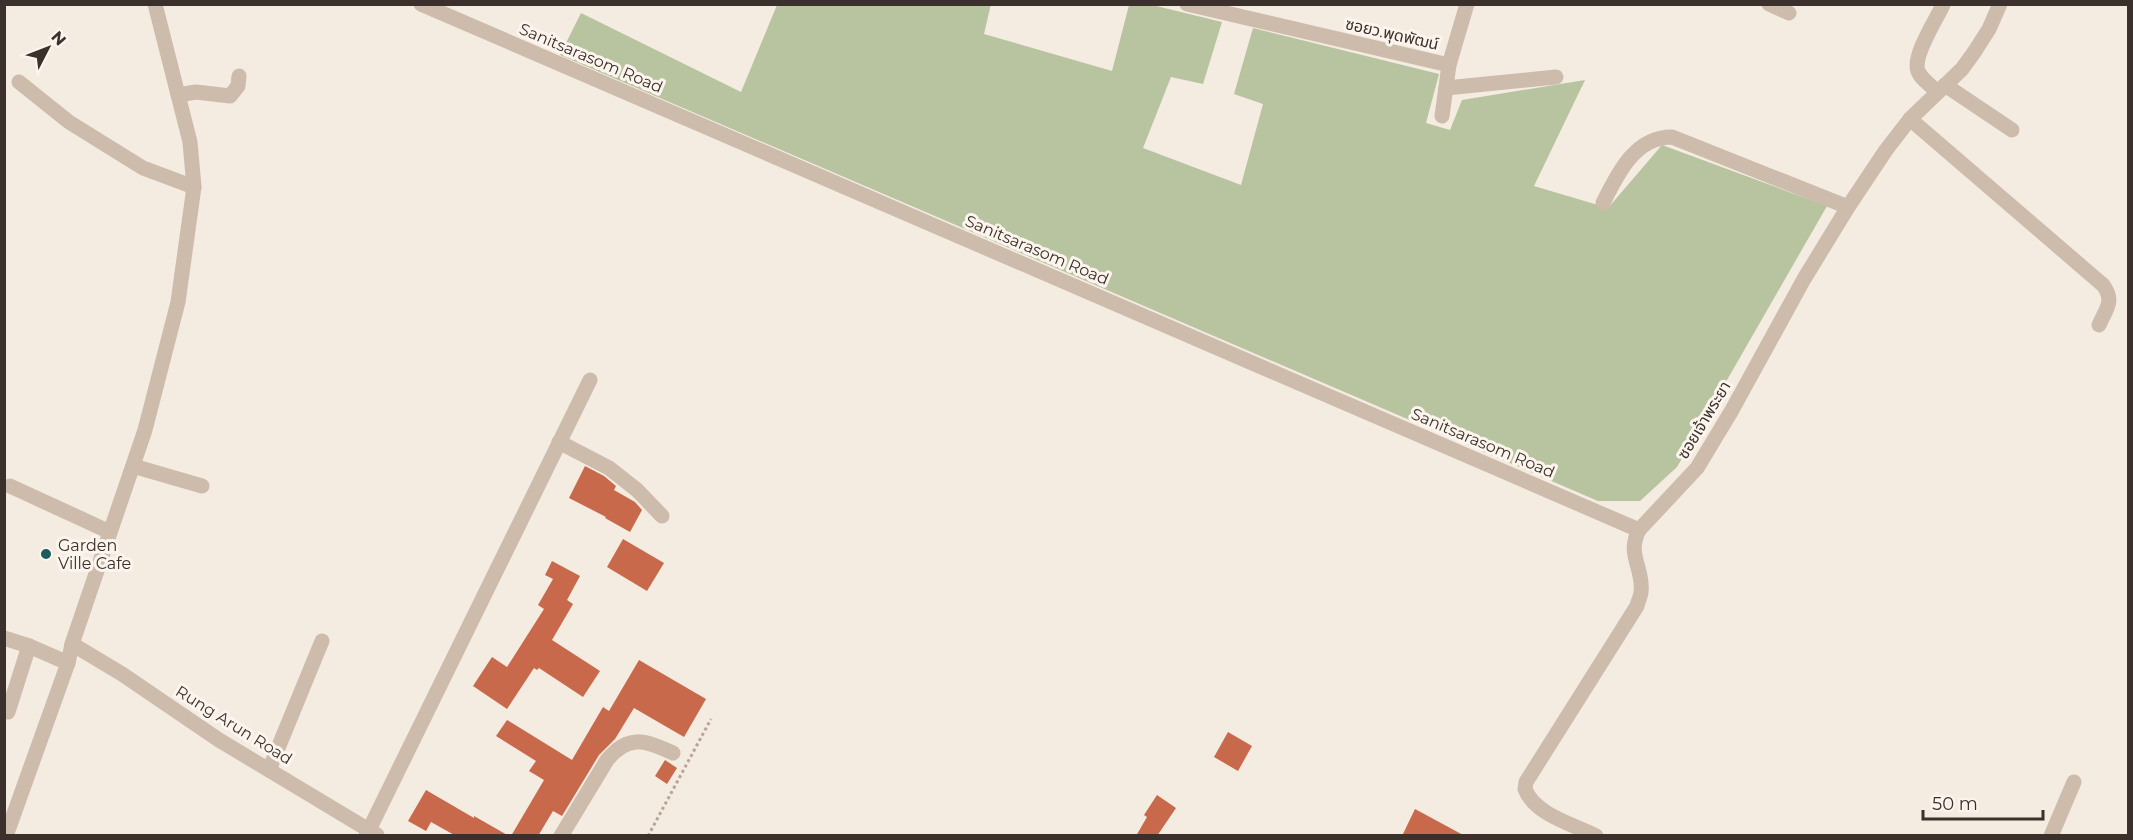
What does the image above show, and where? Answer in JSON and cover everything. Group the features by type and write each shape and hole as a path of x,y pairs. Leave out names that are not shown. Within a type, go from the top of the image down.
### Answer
{"street":[{"path":"6,836 68,663 72,644 145,430 178,302 194,187 190,142 155,4"},
{"name":"Sanitsarasom Road","path":"421,4 1639,530"},
{"name":"ซอยว.พุดพัฒน์","path":"1187,4 1449,65"},
{"path":"1442,116 1449,65 1467,4"},
{"path":"1769,4 1789,13"},
{"name":"ซอยเจ้าพระยา","path":"1639,530 1697,468 1732,410 1804,279 1848,207 1910,119 1962,69 1976,51 2000,4"},
{"path":"1944,5 1919,52 1916,63 1918,72 2012,130"},
{"path":"178,95 196,92 231,96 238,86 239,76"},
{"path":"1446,88 1556,77"},
{"path":"19,82 69,122 143,168 194,187"},
{"path":"1910,119 2103,285 2110,300 2099,325"},
{"path":"1603,203 1617,173 1632,155 1647,143 1661,137 1672,136 1848,207"},
{"path":"371,834 590,380"},
{"path":"559,442 609,468 637,490 662,516"},
{"path":"133,466 202,486"},
{"path":"10,486 110,532"},
{"path":"1596,836 1544,811 1532,802 1525,789 1526,782 1637,606 1641,591 1633,552 1634,539 1639,530"},
{"path":"4,638 68,663"},
{"path":"269,770 322,641"},
{"name":"Rung Arun Road","path":"72,644 131,680 219,740 371,834"},
{"path":"8,712 29,646"},
{"path":"561,836 616,749 628,743 643,741 673,753"},
{"path":"2051,836 2074,782"}],"path":[{"path":"648,836 711,719"}],"green space":[{"path":"991,4 984,34 1112,71 1129,5 1152,5 1222,22 1203,84 1171,77 1143,148 1241,185 1263,104 1234,94 1253,28 1439,74 1426,123 1450,130 1462,100 1585,80 1534,186 1608,208 1662,145 1827,206 1677,467 1640,501 1598,501 560,55 581,13 741,92 777,5"}],"building":[{"path":"585,466 604,476 616,486 614,490 635,502 642,510 630,532 569,498"},
{"path":"623,539 664,563 647,591 607,567"},
{"path":"552,561 580,576 567,600 573,604 552,640 600,671 583,697 539,668 537,670 534,668 507,709 473,686 492,657 507,667 544,609 538,605 553,579 545,575"},
{"path":"639,660 706,699 684,737 634,708 615,739 599,755 562,816 553,811 538,836 511,836 544,780 529,771 536,761 496,736 507,720 572,760 603,707 609,711"},
{"path":"1228,732 1252,746 1238,771 1214,757"},
{"path":"665,760 677,768 667,784 655,776"},
{"path":"426,790 509,836 456,836 431,822 426,831 408,821"},
{"path":"1157,795 1176,808 1157,836 1136,836 1147,817 1144,815"},
{"path":"1415,809 1465,836 1402,836"}],"place":[{"name":"Garden Ville Cafe","path":"46,554"}]}
